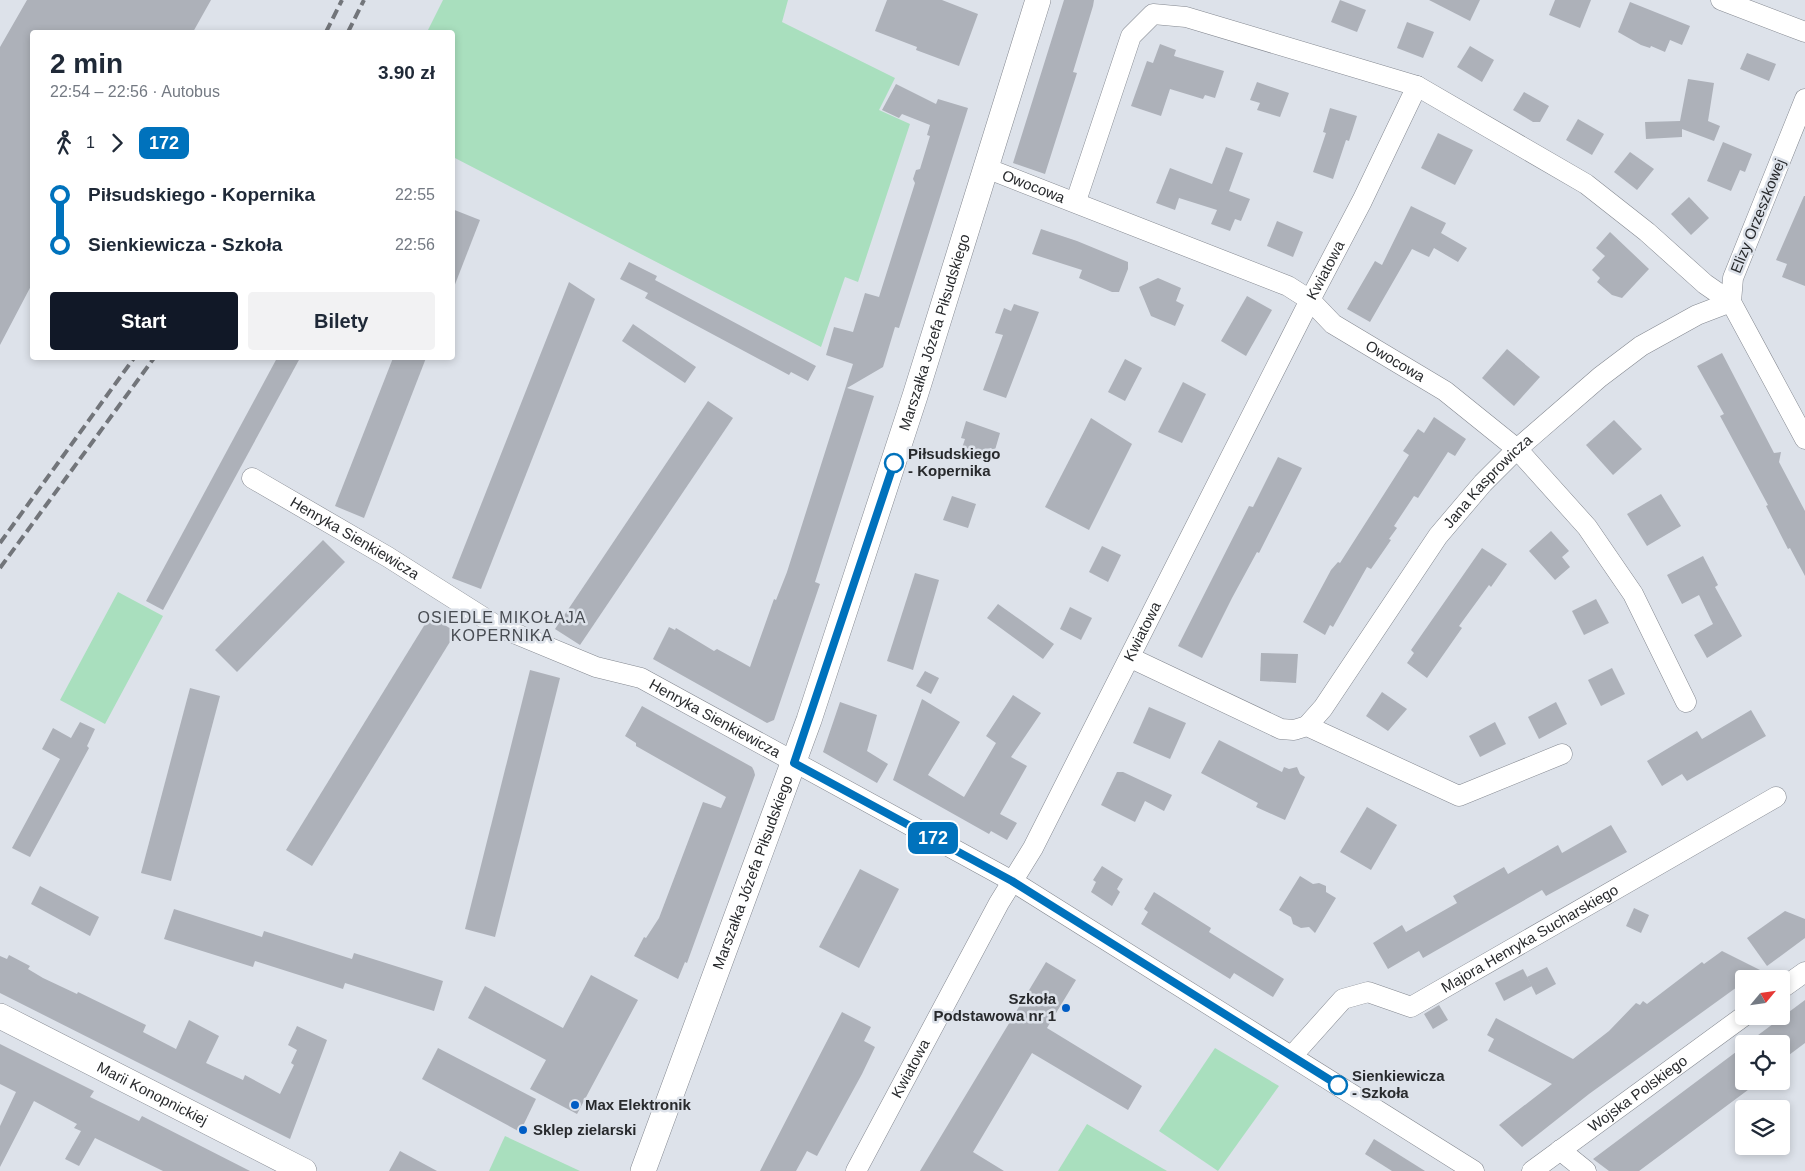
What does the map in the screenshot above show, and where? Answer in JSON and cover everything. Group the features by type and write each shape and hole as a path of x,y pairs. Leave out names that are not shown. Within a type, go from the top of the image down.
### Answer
{"street":[{"name":"Marszałka Józefa Piłsudskiego","path":"643,1171 794,763 872,531 1038,0"},
{"path":"1721,0 1805,32"},
{"path":"1076,202 1130,36 1153,14 1186,16 1417,86 1586,184 1647,232 1705,284 1731,302 1805,439"},
{"name":"Kwiatowa","path":"856,1171 1012,881 1033,848 1362,201 1417,86"},
{"name":"Elizy Orzeszkowej","path":"1731,302 1734,278 1799,130 1805,99"},
{"name":"Owocowa","path":"986,168 1288,286 1310,300 1333,324 1445,391 1517,449 1587,527 1633,594 1686,702"},
{"name":"Jana Kasprowicza","path":"1307,726 1323,708 1438,536 1483,483 1517,449 1600,377 1641,346 1697,315 1731,302"},
{"name":"Henryka Sienkiewicza","path":"252,478 388,557 497,626 596,667 641,678 1012,881 1474,1171"},
{"path":"1131,658 1281,729 1294,730 1307,726 1459,796 1562,754"},
{"name":"Majora Henryka Sucharskiego","path":"1292,1056 1343,999 1368,992 1411,1007 1776,797"},
{"path":"1790,983 1805,972"},
{"name":"Marii Konopnickiej","path":"0,1016 299,1170"},
{"name":"Wojska Polskiego","path":"1532,1171 1735,1023"},
{"path":"1560,1150 1586,1171"}],"green space":[{"path":"443,0 788,0 782,22 895,78 879,110 910,124 858,282 845,277 821,347 455,158 455,30 428,30"},
{"path":"118,592 163,616 105,724 60,700"},
{"path":"1215,1048 1279,1086 1218,1171 1159,1131"},
{"path":"1087,1124 1167,1171 1058,1171"},
{"path":"505,1136 580,1171 489,1171"}],"building":[{"path":"27,0 211,0 194,30 30,30 30,288 0,345 0,47"},
{"path":"887,0 942,0 978,14 959,66 916,50 917,47 875,31"},
{"path":"1064,0 1094,0 1073,72 1077,73 1045,174 1013,163"},
{"path":"1340,0 1366,10 1357,32 1331,22"},
{"path":"1429,0 1480,0 1470,21"},
{"path":"1555,0 1591,0 1580,28 1549,15"},
{"path":"1630,2 1690,26 1682,45 1670,40 1665,52 1651,46 1650,48 1641,45 1618,32"},
{"path":"1407,22 1434,32 1423,58 1397,48"},
{"path":"1160,44 1176,50 1174,56 1224,71 1215,98 1205,95 1203,99 1170,89 1161,116 1131,106 1147,61 1153,63"},
{"path":"1470,46 1494,60 1482,82 1457,67"},
{"path":"1747,53 1776,64 1769,81 1740,69"},
{"path":"1688,79 1714,83 1708,121 1720,126 1714,141 1682,129 1682,137 1646,139 1645,122 1680,121"},
{"path":"1257,82 1289,93 1280,117 1257,110 1260,103 1250,100"},
{"path":"896,84 936,104 938,99 968,108 899,328 895,327 883,367 847,388 874,396 815,582 820,584 774,720 767,723 653,659 669,627 675,630 676,628 714,651 717,649 750,667 774,599 776,600 787,572 853,364 826,355 834,327 853,332 865,293 879,297 915,183 913,179 916,170 920,169 930,136 927,135 930,125 902,114 899,118 882,110"},
{"path":"1524,92 1549,106 1540,122 1533,122 1513,110"},
{"path":"1330,108 1357,116 1349,141 1346,140 1333,179 1313,172 1326,133 1323,132"},
{"path":"1578,119 1604,134 1592,155 1566,140"},
{"path":"1438,133 1473,150 1455,185 1421,168"},
{"path":"1723,142 1752,154 1745,172 1740,170 1731,191 1707,181"},
{"path":"1226,147 1243,153 1229,191 1250,199 1241,221 1235,219 1230,231 1211,224 1217,210 1179,198 1175,210 1156,203 1170,168 1212,184"},
{"path":"1630,152 1654,169 1637,190 1614,172"},
{"path":"1804,196 1805,286 1782,277 1787,264 1776,260"},
{"path":"1689,197 1709,218 1691,235 1671,214"},
{"path":"1411,206 1446,223 1441,233 1467,248 1458,262 1434,248 1429,257 1412,249 1370,322 1347,309 1375,261 1382,265"},
{"path":"455,210 480,220 455,284"},
{"path":"1277,221 1303,232 1293,257 1267,246"},
{"path":"1041,229 1077,241 1128,262 1128,269 1119,292 1112,292 1079,278 1082,270 1032,254"},
{"path":"1610,232 1649,269 1622,298 1612,295 1597,282 1600,278 1592,270 1605,256 1596,248"},
{"path":"629,262 657,276 655,280 816,366 808,381 791,372 789,375 645,298 648,293 620,279"},
{"path":"1158,278 1181,288 1176,301 1184,305 1175,326 1151,316 1139,287"},
{"path":"569,282 595,299 481,589 452,578"},
{"path":"1247,296 1272,310 1246,356 1221,341"},
{"path":"1014,304 1039,312 1006,398 983,390 1003,335 995,333 1004,308 1011,311"},
{"path":"633,324 696,367 685,383 622,341"},
{"path":"1507,349 1540,377 1514,406 1482,378"},
{"path":"1722,353 1774,453 1781,452 1779,462 1805,511 1805,576 1790,548 1788,549 1766,506 1768,505 1720,416 1724,414 1697,366"},
{"path":"1125,359 1142,368 1125,401 1108,392"},
{"path":"276,360 299,360 163,610 146,601"},
{"path":"392,360 425,360 364,518 335,506"},
{"path":"1183,382 1206,394 1182,443 1158,432"},
{"path":"708,401 733,418 580,645 555,629"},
{"path":"1434,417 1466,439 1455,456 1448,452 1418,498 1414,496 1394,526 1397,528 1389,539 1391,540 1371,569 1367,567 1333,627 1330,625 1325,635 1303,622 1331,570 1338,562 1340,563 1409,455 1403,451 1418,429 1424,433"},
{"path":"1091,418 1132,444 1089,530 1045,507"},
{"path":"1614,420 1642,449 1613,475 1586,445"},
{"path":"966,421 1000,433 995,450 990,448 985,460 961,451 965,439 961,438"},
{"path":"1278,457 1302,468 1259,553 1257,552 1232,598 1202,658 1178,646 1249,506 1253,507"},
{"path":"1661,494 1681,526 1647,546 1627,514"},
{"path":"952,496 976,504 968,528 943,520"},
{"path":"1551,531 1569,551 1562,557 1570,567 1555,580 1529,551"},
{"path":"323,540 345,562 237,672 215,650"},
{"path":"1102,546 1121,555 1108,582 1089,572"},
{"path":"1482,548 1507,564 1459,626 1462,628 1427,678 1407,663 1414,653 1411,650"},
{"path":"1703,556 1718,585 1715,587 1742,636 1707,658 1694,635 1713,624 1699,595 1682,604 1667,575"},
{"path":"915,573 939,580 913,670 887,661"},
{"path":"1596,599 1609,623 1584,635 1572,611"},
{"path":"998,604 1054,644 1043,659 987,618"},
{"path":"1070,607 1092,618 1081,640 1060,629"},
{"path":"430,616 456,632 312,866 286,850"},
{"path":"1261,653 1298,654 1296,683 1260,681"},
{"path":"1612,668 1625,694 1601,706 1588,680"},
{"path":"530,670 560,678 495,937 465,929"},
{"path":"925,671 939,678 931,694 916,686"},
{"path":"190,688 220,696 171,881 141,873"},
{"path":"1382,692 1407,709 1388,731 1366,716"},
{"path":"1013,695 1041,713 1011,757 1027,766 1000,814 1017,823 1007,840 991,831 989,834 893,780 922,699 960,722 928,775 964,797 996,743 986,736"},
{"path":"840,702 877,715 867,751 888,764 877,783 823,752"},
{"path":"1556,702 1567,724 1539,739 1528,717"},
{"path":"642,706 752,767 755,775 687,963 685,962 678,979 634,956 644,937 646,938 659,918 703,802 721,808 726,797 636,746 636,743 625,736"},
{"path":"1149,707 1186,723 1170,759 1133,743"},
{"path":"1751,710 1766,736 1687,781 1682,774 1662,786 1647,761 1697,731 1702,739"},
{"path":"80,722 95,729 87,746 89,748 30,857 12,848 60,759 42,749 53,728 71,738"},
{"path":"1495,722 1506,744 1480,757 1469,736"},
{"path":"1219,740 1282,772 1284,767 1289,769 1297,767 1300,774 1305,777 1285,820 1256,807 1258,803 1201,773"},
{"path":"1117,772 1123,772 1172,795 1164,811 1145,801 1135,822 1101,805"},
{"path":"1367,807 1397,825 1371,870 1340,852"},
{"path":"1611,825 1627,852 1546,896 1542,890 1423,958 1419,951 1388,969 1373,943 1402,925 1406,932 1457,903 1453,896 1504,867 1508,874 1558,845 1562,853"},
{"path":"1102,866 1123,879 1117,889 1120,892 1112,906 1091,892 1096,882 1093,880"},
{"path":"860,869 899,889 859,968 819,947"},
{"path":"1300,876 1313,884 1319,883 1326,886 1326,892 1336,898 1315,933 1309,927 1301,928 1293,924 1291,917 1279,910"},
{"path":"40,886 99,917 90,936 31,904"},
{"path":"1154,892 1211,928 1209,932 1284,979 1273,997 1234,973 1230,979 1141,924 1148,912 1144,909"},
{"path":"1634,908 1649,915 1641,933 1626,926"},
{"path":"174,909 262,937 264,931 352,959 354,953 443,981 434,1011 345,983 343,989 255,961 253,967 164,939"},
{"path":"1785,911 1805,919 1805,938 1767,966 1747,938"},
{"path":"1722,951 1760,970 1735,970 1735,989 1589,1094 1522,1147 1499,1125 1552,1084 1488,1051 1494,1039 1487,1035 1496,1018 1573,1059 1609,1031 1636,1003 1640,1005 1643,1001 1647,1004 1702,962 1704,964"},
{"path":"9,955 30,966 28,969 43,978 77,994 78,992 146,1025 143,1032 176,1049 189,1020 219,1036 206,1063 243,1080 245,1075 280,1094 294,1065 291,1063 297,1050 288,1045 297,1026 327,1040 290,1139 0,993 0,956 7,959"},
{"path":"1046,962 1076,980 1047,1028 1142,1086 1128,1110 1032,1053 973,1152 1004,1171 920,1171"},
{"path":"1547,967 1556,984 1536,995 1527,977"},
{"path":"1523,969 1532,986 1504,1001 1495,983"},
{"path":"591,975 638,1000 577,1114 530,1089 546,1060 468,1018 485,986 563,1028"},
{"path":"1805,1000 1805,1043 1790,1054 1790,1035 1758,1035 1771,1025 1790,1025 1790,1011"},
{"path":"1439,1005 1448,1020 1433,1029 1424,1014"},
{"path":"842,1012 871,1027 864,1041 875,1047 862,1074 817,1156 807,1151 796,1171 760,1171"},
{"path":"0,1044 94,1091 90,1097 139,1121 142,1116 250,1171 163,1171 95,1138 79,1166 65,1159 81,1131 74,1128 77,1124 34,1101 0,1167 0,1126 16,1092 0,1084"},
{"path":"438,1048 536,1099 520,1132 422,1079"},
{"path":"1735,1053 1735,1090 1748,1090 1639,1171 1609,1171 1593,1159"},
{"path":"1374,1139 1425,1171 1392,1171 1365,1154"},
{"path":"400,1151 437,1171 389,1171"}],"railway":[{"path":"327,30 342,0"},
{"path":"349,30 364,0"},
{"path":"0,543 133,360"},
{"path":"0,568 153,360"}],"bus line":[{"name":"172","path":"894,463 834,648 794,763 987,866 1338,1085"}],"place":[{"name":"Piłsudskiego - Kopernika","path":"894,463"},
{"name":"Szkoła Podstawowa nr 1","path":"1066,1008"},
{"name":"Sienkiewicza - Szkoła","path":"1338,1085"},
{"name":"Max Elektronik","path":"575,1105"},
{"name":"Sklep zielarski","path":"523,1130"}],"district":[{"name":"OSIEDLE MIKOŁAJA KOPERNIKA","path":"502,626"}]}
